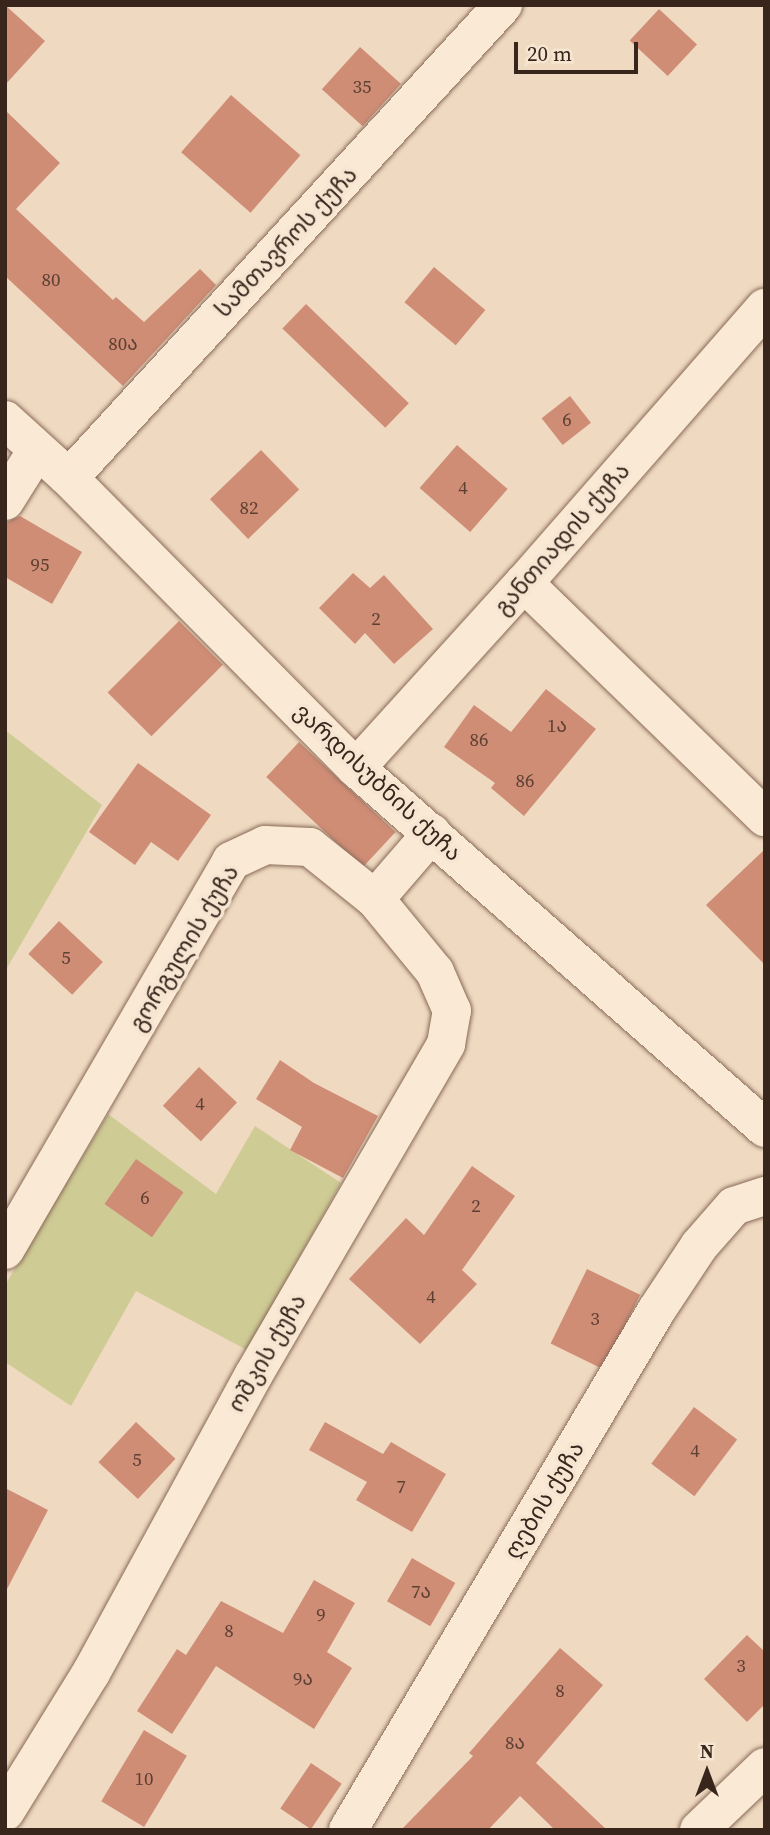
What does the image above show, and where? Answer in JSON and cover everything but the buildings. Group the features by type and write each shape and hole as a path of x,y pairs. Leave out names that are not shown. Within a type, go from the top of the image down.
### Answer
{"street":[{"name":"სამთავროს ქუჩა","path":"69,478 503,5"},
{"name":"განთიადის ქუჩა","path":"356,768 524,583 765,308"},
{"name":"ვარდისუბნის ქუჩა","path":"5,420 69,478 356,768 765,1128"},
{"path":"5,501 37,450"},
{"path":"524,583 765,817"},
{"path":"375,899 432,833"},
{"name":"გორგულის ქუჩა","path":"5,1250 231,861 265,845 310,847 375,899"},
{"name":"ოშკის ქუჩა","path":"5,1812 91,1673 253,1376 446,1044 452,1011 435,972 375,899"},
{"name":"ღების ქუჩა","path":"348,1830 656,1311 699,1246 734,1206 765,1196"},
{"path":"699,1830 765,1767"}],"shaded area":[{"path":"5,730 102,805 7,968 5,966"},
{"path":"108,1114 216,1194 255,1126 341,1183 247,1350 136,1291 71,1406 5,1362 5,1285"}]}
